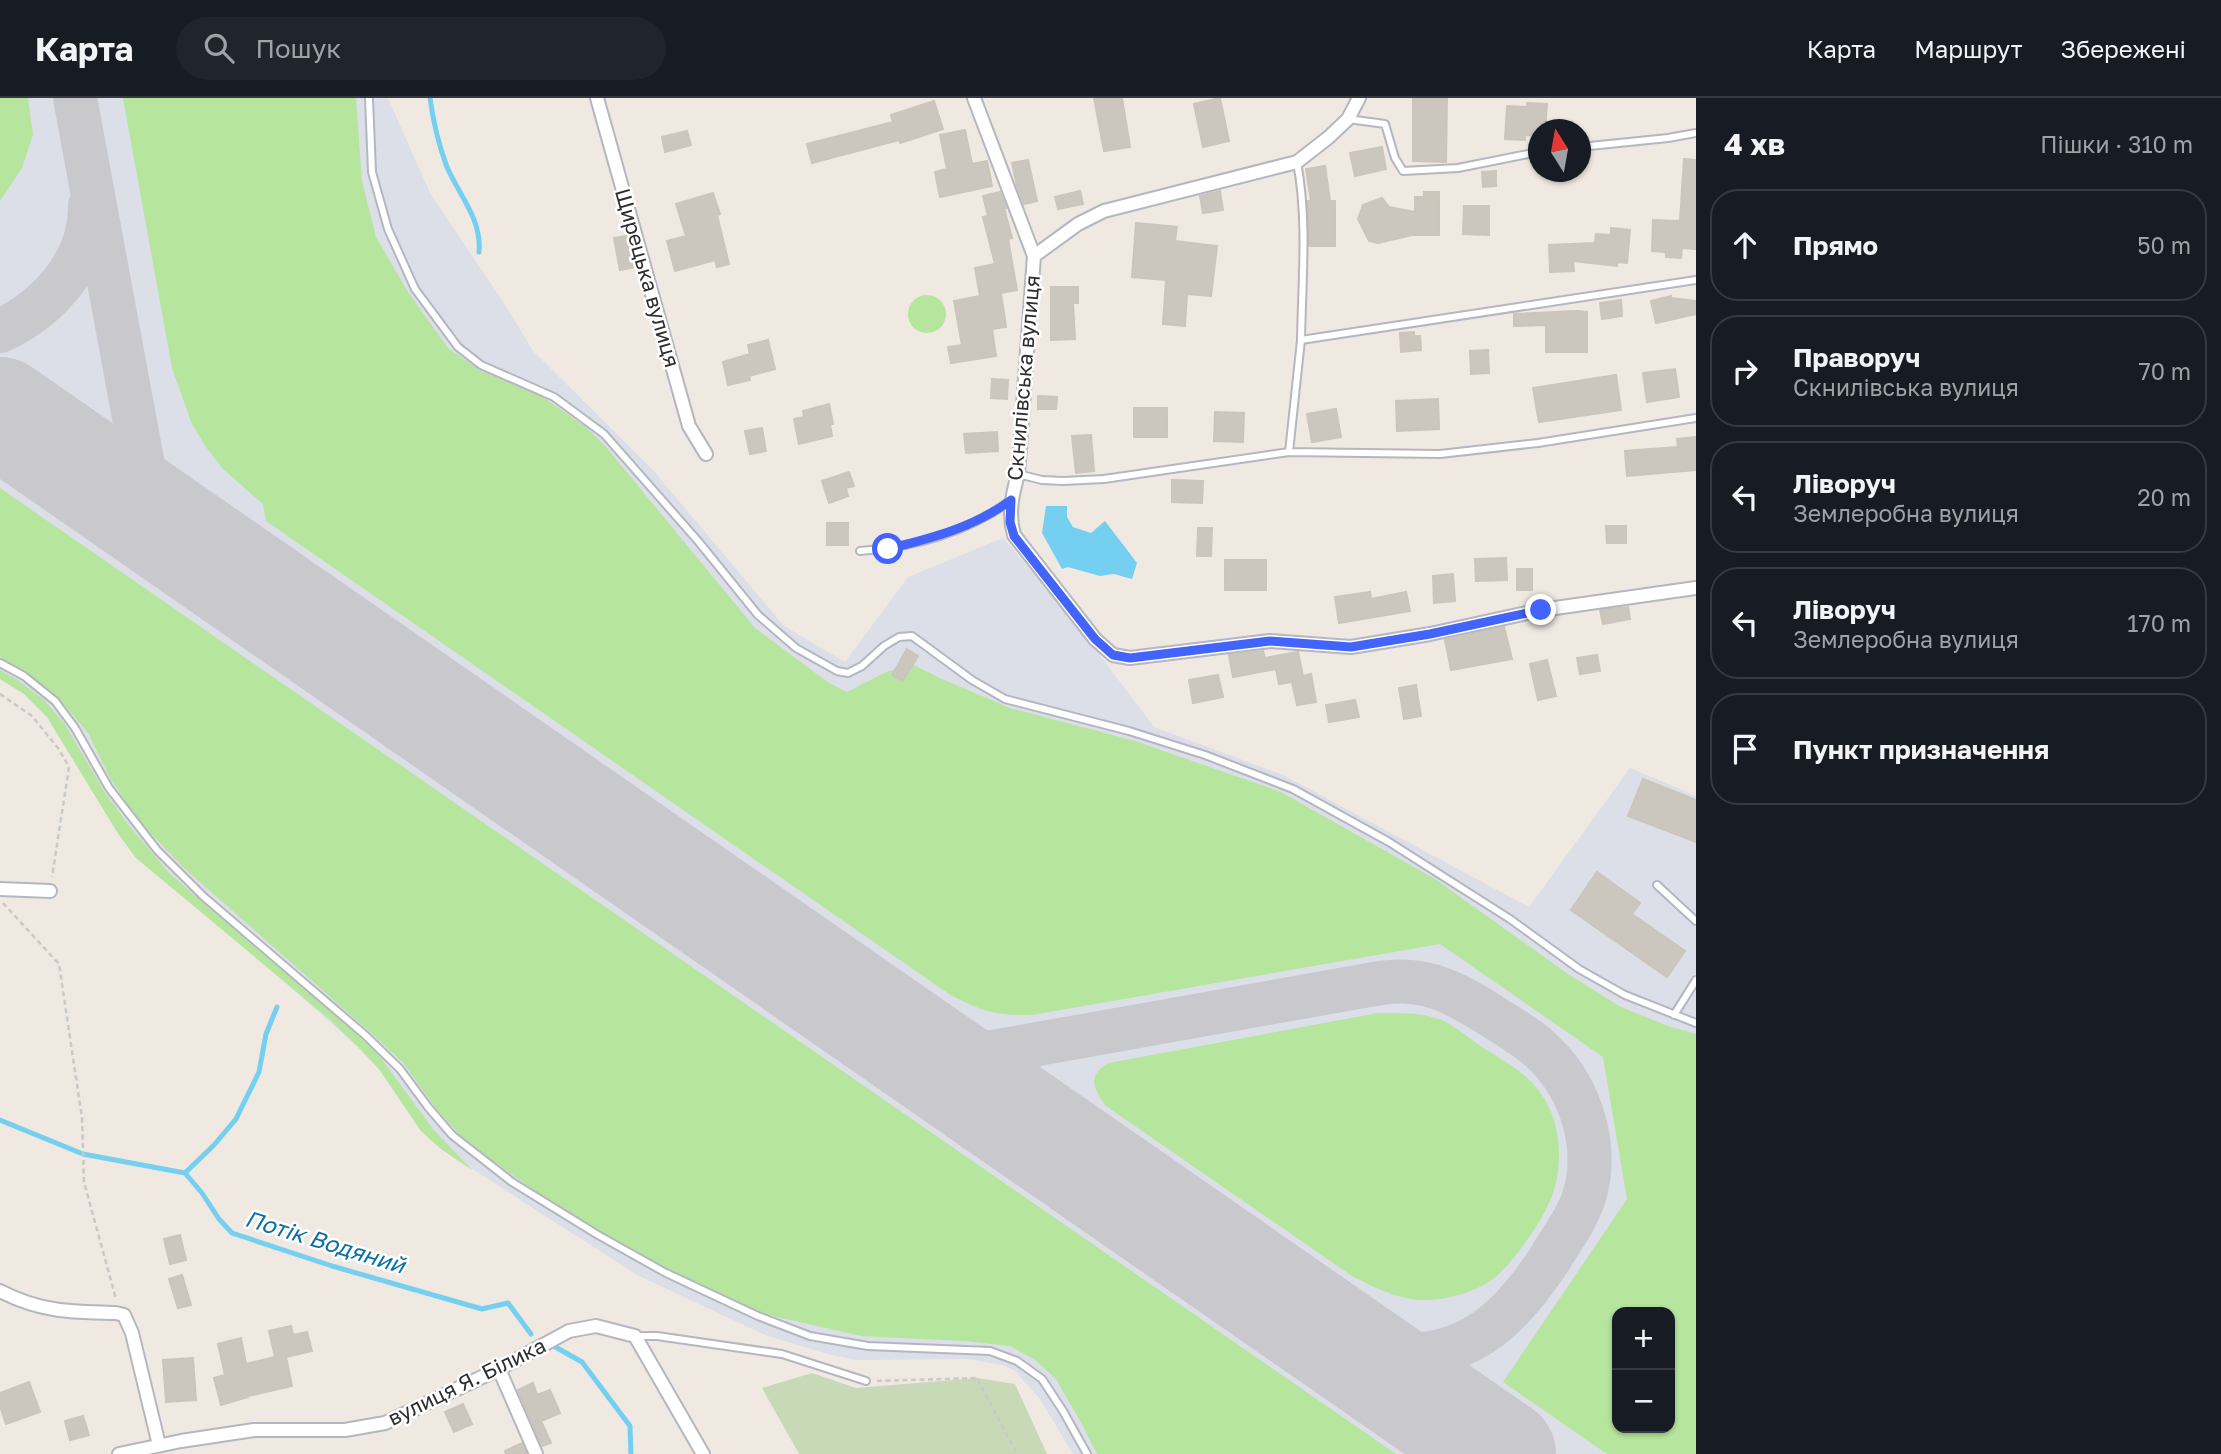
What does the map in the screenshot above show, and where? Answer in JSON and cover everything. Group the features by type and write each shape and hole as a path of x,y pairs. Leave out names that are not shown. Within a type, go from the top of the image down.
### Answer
{"street":[{"name":"Щирецька вулиця","path":"597,98 689,426 706,454"},
{"name":"Скнилівська вулиця","path":"974,98 1034,256 1018,474 1011,500 1010,522 1014,536 1095,639 1113,655 1130,658 1270,641 1351,647 1430,634 1541,610 1696,588"},
{"name":"Скнилівська вулиця","path":"1034,256 1078,224 1104,211 1297,162 1348,119 1359,98"},
{"path":"1,894 50,891"},
{"path":"0,1291 23,1303 62,1312 120,1313 127,1320 132,1333 159,1446"},
{"name":"вулиця Я. Білика","path":"119,1454 159,1446 182,1447 254,1430 345,1430 385,1423 499,1369 569,1331 596,1326 635,1336"},
{"path":"635,1336 703,1454"},
{"path":"499,1369 536,1454"}],"lane":[{"path":"369,98 372,172 388,229 415,289 458,347 481,365 554,397 604,434 698,541 758,615 796,648 837,671 848,673 862,667 884,646 899,638 912,636 972,680 1005,698 1142,735 1205,755 1293,789 1389,842 1510,919 1579,969 1625,995 1696,1023"},
{"path":"1348,119 1385,124 1395,158 1403,171 1458,168 1528,154"},
{"path":"1591,146 1696,133"},
{"path":"1289,452 1301,340 1303,209 1297,162"},
{"path":"1301,340 1696,280"},
{"path":"1018,474 1042,480 1104,479 1289,452 1440,454 1538,443 1696,418"},
{"path":"860,551 888,549 938,537 996,512 1011,500"},
{"path":"0,663 24,676 55,701 75,728 109,788 157,850 203,896 365,1035 400,1069 452,1135 512,1182 666,1273 758,1316 810,1336 868,1346 989,1351 1017,1362 1042,1379 1087,1454"},
{"path":"1657,885 1696,921"},
{"path":"1674,1015 1696,980"},
{"path":"635,1336 657,1335 782,1354 866,1381"}],"path":[{"path":"0,694 32,716 58,748 69,767 50,891"},
{"path":"1,894 4,907 59,964 82,1118 84,1182 120,1313"},
{"path":"866,1381 976,1378 1017,1454"}],"shaded area":[{"path":"0,98 388,98 430,193 533,351 652,469 784,626 845,662 908,577 1003,538 1065,609 1154,727 1283,775 1529,907 1630,768 1696,796 1696,1454 1073,1454 1040,1399 1015,1371 1003,1365 968,1359 857,1360 765,1335 637,1275 441,1149 421,1131 379,1069 357,1046 262,962 136,858 117,832 47,717 24,694 0,679"}],"green space":[{"path":"0,98 28,98 33,134 22,168 0,201"},
{"path":"123,98 356,98 362,181 376,237 408,292 448,348 481,371 540,395 587,428 606,447 755,628 829,683 847,692 884,673 911,664 1010,708 1135,741 1281,792 1435,879 1568,974 1621,1007 1696,1034 1696,1454 1607,1454 1503,1382 1627,1199 1603,1057 1440,944 1032,1015 999,1013 960,1000 266,521 263,504 223,469 192,424 172,368"},
{"path":"927,295 940,301 946,314 940,327 927,333 914,327 908,314 914,301"},
{"path":"0,488 1396,1454 1097,1454 1056,1379 1034,1359 1010,1346 861,1336 751,1311 699,1287 580,1222 467,1143 435,1107 404,1064 184,868 137,819 110,778 88,733 59,699 36,680 0,657"},
{"path":"0,670 43,699 64,723 104,791 169,873 342,1020 378,1054 433,1129 472,1170 441,1149 421,1131 379,1069 329,1019 136,858 117,832 47,717 24,694 0,679"},
{"path":"1378,1013 1422,1015 1448,1023 1527,1078 1539,1091 1553,1116 1559,1160 1554,1190 1547,1208 1522,1248 1502,1271 1486,1284 1462,1294 1418,1300 1388,1293 1352,1276 1106,1106 1094,1083 1097,1072 1109,1063"},
{"path":"812,1373 856,1388 977,1378 1015,1384 1047,1454 799,1454 762,1388"}],"water":[{"path":"1046,506 1067,506 1067,517 1073,527 1091,533 1105,521 1137,563 1132,579 1114,574 1100,576 1068,567 1062,569 1042,533"}],"building":[{"path":"1094,98 1122,98 1130,147 1104,151"},
{"path":"1220,98 1229,141 1203,147 1194,104"},
{"path":"1413,98 1447,98 1446,162 1413,161"},
{"path":"934,101 943,129 900,143 899,140 812,163 807,144 893,122 891,115"},
{"path":"1527,103 1547,104 1546,119 1528,119 1528,135 1525,135 1525,140 1505,139 1507,106 1527,107"},
{"path":"965,130 972,164 987,161 992,186 940,197 935,172 947,169 940,135"},
{"path":"687,131 691,145 665,152 662,137"},
{"path":"1382,147 1386,169 1355,176 1350,153"},
{"path":"1684,159 1696,160 1696,249 1682,248 1681,258 1666,257 1666,252 1652,251 1653,220 1680,221"},
{"path":"1028,160 1037,201 1024,204 1012,163"},
{"path":"1325,166 1330,201 1335,201 1335,246 1309,246 1308,201 1311,201 1306,169"},
{"path":"1496,171 1496,186 1483,187 1482,172"},
{"path":"1080,191 1083,204 1058,209 1055,197"},
{"path":"1220,191 1223,210 1203,213 1200,196"},
{"path":"1000,192 1012,238 1008,239 1017,290 1001,293 1006,327 992,329 996,356 951,363 948,347 962,345 954,301 980,296 975,268 995,264 983,217 988,216 983,196"},
{"path":"1424,192 1439,192 1439,235 1412,235 1378,243 1369,241 1358,219 1363,205 1382,198 1389,207 1415,212 1415,197 1424,197"},
{"path":"713,193 720,214 717,215 729,264 717,267 715,260 675,271 667,241 686,236 676,204"},
{"path":"1464,206 1489,206 1489,235 1463,234"},
{"path":"1136,223 1177,227 1175,241 1217,246 1211,296 1187,294 1185,326 1163,324 1166,280 1132,277"},
{"path":"1611,228 1630,230 1627,263 1617,262 1617,266 1573,261 1574,271 1550,272 1549,245 1595,243 1596,234 1611,235"},
{"path":"627,236 635,267 620,270 614,238"},
{"path":"1051,287 1078,287 1078,303 1073,303 1075,339 1051,340"},
{"path":"1671,296 1696,301 1696,314 1656,323 1651,301"},
{"path":"1621,300 1622,316 1602,319 1600,303"},
{"path":"1587,312 1587,352 1546,352 1546,325 1514,326 1514,314"},
{"path":"1414,332 1414,336 1420,336 1421,350 1401,352 1400,333"},
{"path":"768,340 775,369 749,376 750,380 728,385 723,362 750,354 748,345"},
{"path":"1488,350 1489,373 1471,374 1470,351"},
{"path":"1675,369 1679,397 1647,402 1643,373"},
{"path":"1616,375 1621,410 1539,422 1533,388"},
{"path":"992,379 1008,380 1007,399 991,398"},
{"path":"1038,396 1057,397 1056,409 1038,409"},
{"path":"1438,399 1439,429 1397,431 1396,401"},
{"path":"829,404 833,424 830,424 832,436 799,444 794,419 804,417 803,411"},
{"path":"1134,408 1167,408 1167,437 1134,437"},
{"path":"1336,409 1341,437 1312,442 1307,414"},
{"path":"1215,412 1244,413 1243,442 1214,441"},
{"path":"762,428 766,451 750,454 745,431"},
{"path":"997,432 998,451 966,453 964,434"},
{"path":"1091,435 1094,471 1076,473 1072,436"},
{"path":"1696,437 1696,470 1627,476 1625,451 1678,447 1677,439"},
{"path":"849,472 854,486 846,488 848,496 829,503 822,481"},
{"path":"1172,480 1203,481 1202,503 1172,502"},
{"path":"827,523 848,523 848,545 827,545"},
{"path":"1606,526 1626,526 1626,543 1607,543"},
{"path":"1198,528 1212,528 1211,556 1197,556"},
{"path":"1506,558 1507,580 1476,581 1475,559"},
{"path":"1225,560 1266,560 1266,590 1225,590"},
{"path":"1517,569 1532,569 1532,590 1517,590"},
{"path":"1453,574 1455,601 1434,603 1433,576"},
{"path":"1370,592 1371,599 1406,592 1410,611 1339,623 1335,597"},
{"path":"1628,607 1630,619 1603,624 1600,610"},
{"path":"1504,627 1512,659 1451,670 1445,640"},
{"path":"907,649 918,656 903,681 892,675"},
{"path":"1263,651 1265,658 1298,652 1303,676 1311,674 1316,702 1297,705 1292,682 1279,684 1276,669 1233,677 1229,655"},
{"path":"1597,655 1600,671 1580,674 1577,658"},
{"path":"1547,660 1556,696 1538,700 1530,664"},
{"path":"1218,675 1223,697 1193,703 1189,680"},
{"path":"1416,685 1421,716 1404,719 1399,688"},
{"path":"1355,700 1359,717 1329,722 1326,705"},
{"path":"1643,779 1696,800 1696,842 1628,816"},
{"path":"1597,872 1640,903 1632,914 1685,951 1667,977 1571,910"},
{"path":"180,1235 186,1260 170,1264 164,1239"},
{"path":"182,1275 191,1305 178,1308 169,1279"},
{"path":"291,1326 293,1335 307,1332 312,1351 286,1357 292,1386 221,1405 214,1378 225,1375 218,1344 241,1338 246,1364 275,1357 269,1331"},
{"path":"193,1358 196,1400 166,1402 163,1360"},
{"path":"29,1382 40,1412 6,1424 0,1406 0,1393"},
{"path":"533,1383 537,1395 550,1390 560,1413 541,1421 551,1443 542,1446 518,1390"},
{"path":"463,1404 472,1424 454,1432 445,1412"},
{"path":"83,1416 89,1435 70,1440 65,1421"},
{"path":"522,1443 526,1453 506,1454 505,1451"}],"waterway":[{"path":"430,98 441,150 473,218 479,252"},
{"path":"185,1173 236,1119 259,1072 266,1034 277,1007"},
{"name":"Потік Водяний","path":"0,1120 83,1154 185,1173 232,1233 332,1266 482,1309 508,1303 531,1334"},
{"name":"Потік Водяний","path":"550,1344 582,1362 630,1426 631,1454"}],"taxiway":[{"path":"75,98 144,471 167,516 202,552"},
{"path":"0,331 34,310 50,297 63,281 83,246 90,206"},
{"path":"872,1018 924,1046 951,1053 982,1054 1380,983 1414,982 1456,995 1534,1044 1558,1069 1578,1103 1588,1141 1589,1161 1583,1200 1572,1223 1536,1279 1507,1313 1472,1339 1453,1348 1431,1353 1374,1354 1331,1336"}],"runway":[{"path":"0,412 1501,1454"}],"route":[{"path":"888,549 938,537 996,512 1011,500 1010,522 1014,536 1095,639 1113,655 1130,658 1270,641 1351,647 1430,634 1541,610"}]}
